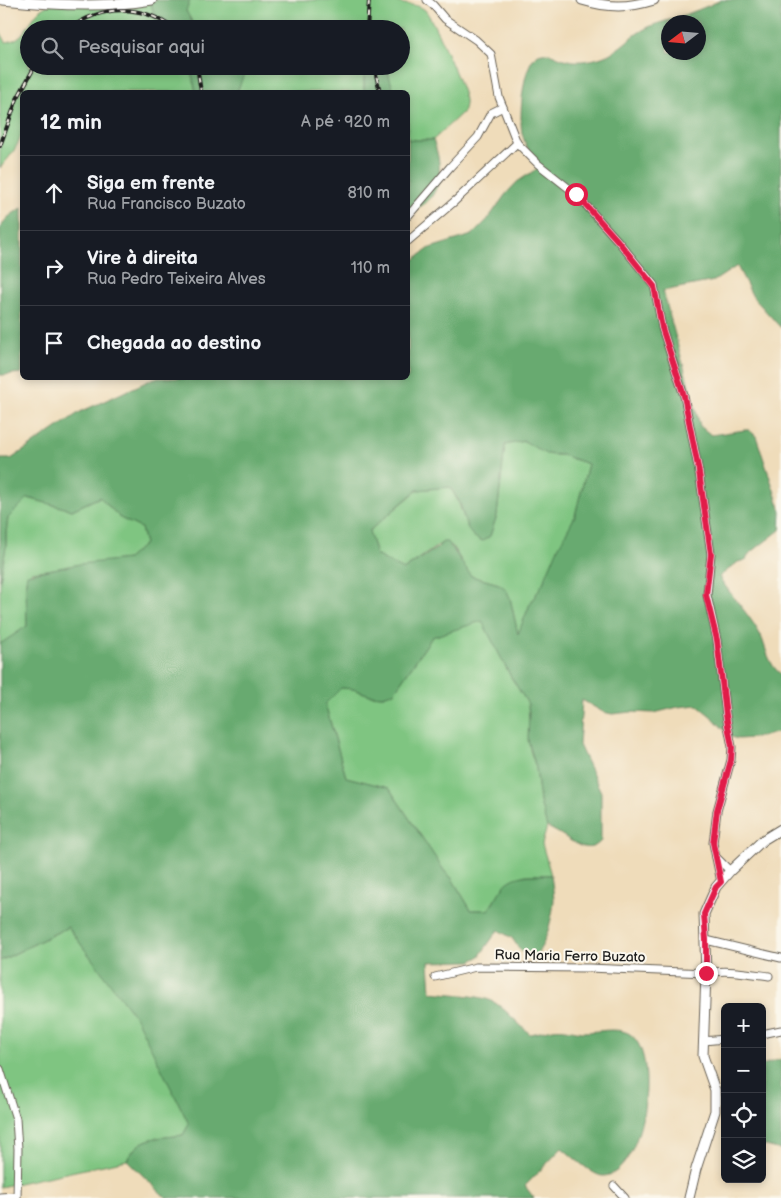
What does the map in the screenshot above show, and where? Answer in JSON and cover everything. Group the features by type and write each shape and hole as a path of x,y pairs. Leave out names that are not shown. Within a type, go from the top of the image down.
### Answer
{"street":[{"path":"3,0 30,3 88,4 152,0"},
{"path":"427,0 433,4 445,19 476,40 491,54 499,97 518,143 538,164 576,194 618,241 654,286 662,328 684,396 699,472 711,554 706,595 717,640 732,747 731,760 717,810 713,843 721,882"},
{"path":"582,0 614,7 636,5 654,0"},
{"path":"410,214 478,137 491,113 503,107"},
{"path":"410,239 518,143"},
{"path":"689,1198 696,1169 715,1111 715,1090 703,1056 706,973 704,914 716,887 730,871 763,840 781,829"},
{"path":"716,856 730,871"},
{"path":"706,940 781,958"},
{"name":"Rua Maria Ferro Buzato","path":"435,976 476,967 589,968 706,973 714,971 769,976"},
{"path":"766,1033 781,1030"},
{"path":"703,1041 721,1039"},
{"path":"0,1069 16,1119 18,1149 17,1197 0,1197"},
{"path":"614,1186 625,1198"}],"green space":[{"path":"58,0 150,0 158,20 33,20 40,10"},
{"path":"150,0 190,0 186,11 191,20 158,20"},
{"path":"190,0 393,0 414,5 425,10 434,25 462,90 465,100 463,112 433,140 410,140 410,90 393,90 389,75 410,75 410,20 191,20 186,11"},
{"path":"721,0 772,0 781,2 781,328 753,297 737,266 714,281 663,291 700,426 711,435 749,430 756,436 781,511 780,530 749,554 746,560 738,562 719,577 757,628 771,662 781,674 781,732 738,739 731,737 697,705 678,707 654,713 631,712 612,714 603,712 582,700 579,745 601,792 601,841 588,848 578,845 547,827 540,802 536,768 528,740 528,704 511,677 482,621 432,637 394,692 383,696 341,688 325,704 346,777 389,788 445,872 451,877 471,910 488,910 504,886 514,879 526,876 551,875 554,898 553,911 543,944 536,954 529,956 520,950 512,938 498,930 479,957 471,961 429,962 431,992 471,996 492,1001 507,1012 530,1034 550,1029 583,1032 618,1030 628,1033 639,1044 644,1063 646,1086 644,1111 638,1136 629,1156 617,1171 603,1176 588,1169 562,1148 525,1186 534,1198 166,1198 127,1160 132,1152 144,1142 150,1139 183,1135 189,1124 136,1018 68,927 0,961 0,644 27,626 27,574 80,564 127,559 145,544 141,528 120,518 100,497 72,510 28,498 8,518 6,547 0,580 0,459 11,459 80,412 151,380 410,380 410,263 430,248 472,235 488,219 517,182 538,168 525,142 521,125 523,88 530,64 535,56 545,53 573,61 597,58 608,55 638,33 661,23 661,60 706,60 706,15 684,15","holes":["524,441 546,454 562,455 588,464 575,516 557,550 543,583 530,604 518,634 510,598 506,589 499,584 471,576 448,542 443,542 403,570 376,555 369,531 417,490 450,487 459,501 469,531 477,539 483,541 490,536 497,515 505,445"]},
{"path":"0,31 6,42 20,36 20,75 192,75 196,90 20,90 19,141 9,158 0,168"},
{"path":"192,75 244,75 238,90 196,90"},
{"path":"243,75 364,75 364,90 238,90"},
{"path":"364,75 389,75 393,90 364,90"},
{"path":"410,140 433,140 439,162 438,183 428,201 410,211"},
{"path":"20,209 20,373 0,375 0,230 6,219"},
{"path":"524,441 551,455 562,455 588,464 575,516 543,583 530,604 518,635 510,598 499,584 471,576 452,546 443,542 403,570 376,555 369,531 418,490 450,487 458,501 466,524 483,541 490,536 497,515 505,445"},
{"path":"100,497 120,518 141,528 145,544 127,559 31,572 26,581 27,627 0,644 0,580 6,547 8,518 28,498 72,510"},
{"path":"482,620 511,677 528,704 530,750 536,768 540,802 547,827 542,844 551,875 525,875 500,892 488,910 471,910 451,877 445,872 389,788 346,777 325,703 341,688 383,696 394,692 432,637"},
{"path":"68,927 137,1018 189,1124 183,1135 150,1139 144,1142 132,1152 127,1160 0,1187 0,961"},
{"path":"781,1059 781,1150 766,1146 766,1064"}],"railway":[{"path":"368,20 369,0"},
{"path":"84,20 95,15 121,10 135,11 159,20"},
{"path":"22,90 30,75"},
{"path":"198,75 201,90"},
{"path":"376,75 380,90"},
{"path":"0,146 20,94"}],"route":[{"path":"576,194 618,241 654,286 662,328 684,396 699,472 711,554 706,595 717,640 732,747 731,760 717,810 713,843 721,882 716,887 704,914 706,973"}]}
